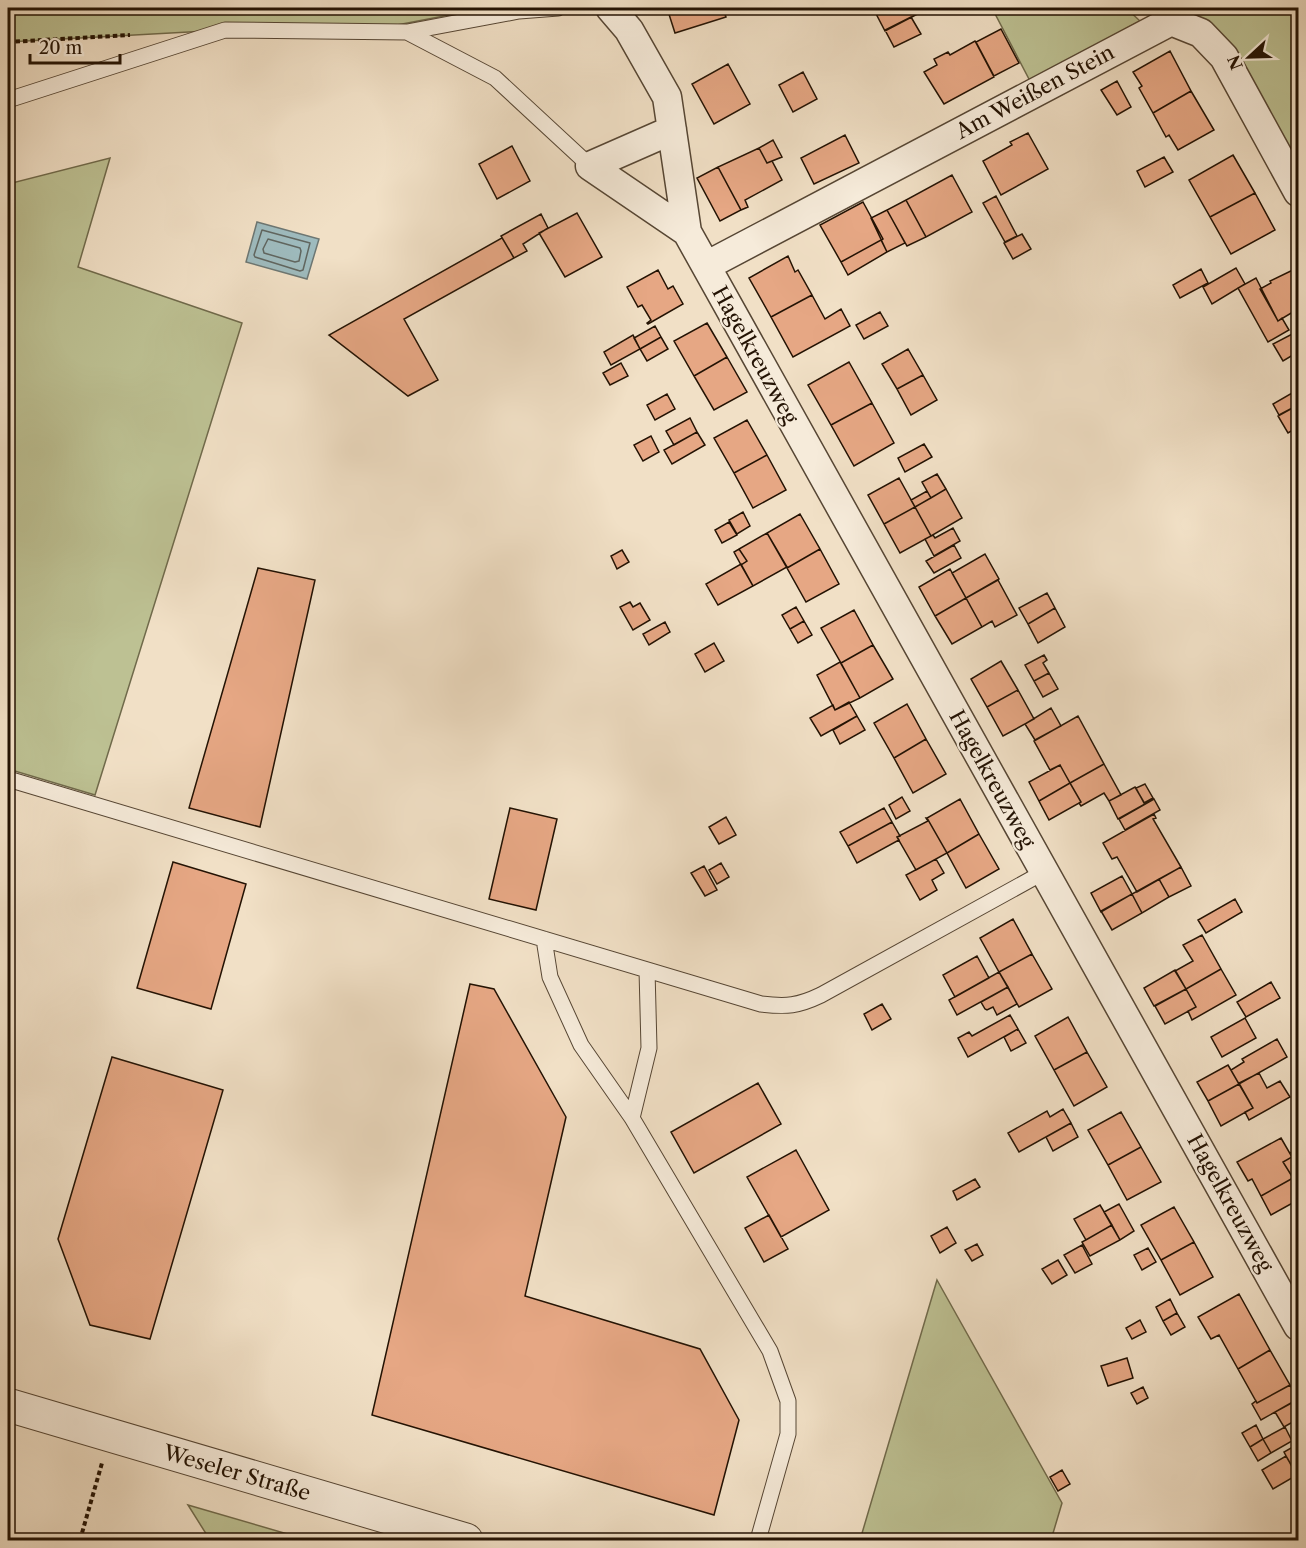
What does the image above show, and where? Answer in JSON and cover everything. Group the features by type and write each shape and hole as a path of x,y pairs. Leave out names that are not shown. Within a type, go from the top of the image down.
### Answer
{"street":[{"name":"Hagelkreuzweg","path":"604,8 629,30 667,97 687,232 1299,1326"},
{"name":"Am Weißen Stein","path":"706,266 1171,21 1201,33 1224,57 1299,192"},
{"path":"590,166 672,130"},
{"name":"Hagelkreuzweg","path":"590,166 687,232"},
{"name":"Weseler Straße","path":"8,1405 466,1540"}],"lane":[{"path":"8,100 225,30 407,32 519,11 558,8"},
{"path":"1295,8 1299,11"},
{"path":"407,32 495,78 590,166"},
{"path":"8,779 761,1004 784,1007 801,1004 821,995 1044,872"},
{"path":"544,939 550,977 581,1045 632,1118 770,1351 788,1401 788,1434 758,1540"},
{"path":"632,1118 649,1048 647,970"}],"path":[{"path":"80,1540 110,1435"}],"green space":[{"path":"8,8 486,8 397,25 225,30 8,42"},
{"path":"992,8 1121,8 1127,9 1140,21 1030,81"},
{"path":"1167,8 1298,8 1298,176 1216,31"},
{"path":"110,158 78,267 242,323 95,795 8,769 8,184"},
{"path":"937,1280 1062,1503 1051,1540 860,1540"},
{"path":"188,1505 308,1540 210,1540"}],"water":[{"path":"257,222 319,239 307,279 246,262"}],"building":[{"path":"667,8 723,8 726,17 675,33"},
{"path":"873,8 929,8 885,31"},
{"path":"911,17 921,34 894,47 885,30"},
{"path":"1001,29 1019,63 994,76 976,42"},
{"path":"975,41 994,77 944,104 924,72 937,65 934,59 948,52 950,55"},
{"path":"1170,51 1191,91 1153,113 1139,88 1142,86 1133,72"},
{"path":"728,64 750,104 714,124 692,84"},
{"path":"803,72 817,99 793,112 779,85"},
{"path":"1117,81 1131,107 1117,115 1101,90"},
{"path":"1191,91 1214,130 1178,150 1169,135 1166,137 1153,113"},
{"path":"1028,133 1048,169 1001,195 983,161 1012,145 1010,142"},
{"path":"845,135 859,163 814,184 801,158"},
{"path":"773,140 782,157 767,163 759,148"},
{"path":"512,146 530,181 497,199 479,164"},
{"path":"759,148 767,163 772,161 782,180 745,200 748,207 741,210 718,167"},
{"path":"1233,155 1255,193 1210,217 1189,180"},
{"path":"1164,157 1173,172 1145,187 1137,171"},
{"path":"718,167 741,210 720,221 697,178"},
{"path":"952,175 972,212 926,237 906,200"},
{"path":"1255,193 1275,230 1231,254 1210,217"},
{"path":"996,196 1017,236 1005,242 983,203"},
{"path":"906,200 926,237 907,246 887,210"},
{"path":"863,202 883,239 841,262 820,225"},
{"path":"887,210 905,243 887,252 871,218"},
{"path":"577,213 602,257 565,277 539,233"},
{"path":"541,214 548,228 523,244 527,251 514,258 501,236"},
{"path":"1022,234 1031,249 1013,259 1004,243"},
{"path":"501,236 514,258 404,319 438,380 408,396 329,335 502,238"},
{"path":"881,240 887,252 848,275 841,262"},
{"path":"788,256 795,272 798,270 812,295 771,317 749,278"},
{"path":"1236,268 1245,284 1212,304 1203,287"},
{"path":"1297,268 1298,309 1278,321 1260,289 1271,283 1270,281"},
{"path":"1201,269 1208,283 1180,298 1173,285"},
{"path":"658,270 668,289 673,286 683,304 648,324 651,320 642,305 638,307 627,287"},
{"path":"1256,278 1278,321 1282,318 1289,330 1268,342 1238,288"},
{"path":"812,295 825,319 841,309 850,326 793,357 771,317"},
{"path":"880,312 888,326 864,339 856,325"},
{"path":"707,323 727,357 694,376 674,341"},
{"path":"655,326 661,337 640,349 634,338"},
{"path":"1296,332 1298,352 1283,361 1273,344"},
{"path":"633,335 640,349 611,365 604,352"},
{"path":"661,337 668,349 647,361 640,349"},
{"path":"908,349 923,375 897,389 882,364"},
{"path":"727,357 747,392 714,410 694,376"},
{"path":"849,362 872,403 831,425 808,385"},
{"path":"621,363 628,376 610,385 603,373"},
{"path":"923,375 937,400 911,415 897,389"},
{"path":"1292,393 1298,405 1279,415 1273,404"},
{"path":"667,394 675,409 655,420 647,405"},
{"path":"872,403 894,443 854,466 831,425"},
{"path":"1298,405 1298,427 1288,433 1278,416"},
{"path":"690,418 697,432 674,445 666,431"},
{"path":"747,420 767,455 734,473 714,438"},
{"path":"697,432 705,445 672,464 664,450"},
{"path":"651,436 659,452 643,461 634,445"},
{"path":"924,444 932,457 905,472 898,458"},
{"path":"767,455 786,490 753,508 734,473"},
{"path":"937,474 946,489 931,498 922,482"},
{"path":"899,478 915,507 884,524 868,495"},
{"path":"946,489 962,518 931,536 915,507"},
{"path":"927,491 931,498 915,507 911,500"},
{"path":"915,507 931,536 900,553 884,524"},
{"path":"743,512 750,526 737,534 729,520"},
{"path":"800,514 820,549 787,568 767,533"},
{"path":"729,522 737,535 722,543 715,530"},
{"path":"953,528 960,541 934,556 925,539 933,535 935,538"},
{"path":"767,533 787,567 753,586 741,565 747,561 739,549"},
{"path":"954,545 961,558 934,573 926,561"},
{"path":"739,549 747,561 741,565 734,552"},
{"path":"820,549 839,584 806,602 787,568"},
{"path":"622,550 629,562 617,569 611,556"},
{"path":"985,554 999,579 966,598 952,573"},
{"path":"741,564 753,586 718,605 706,584"},
{"path":"258,568 315,580 260,827 189,808"},
{"path":"950,569 966,598 935,616 919,587"},
{"path":"998,580 1017,615 995,627 992,621 982,627 966,598"},
{"path":"1047,593 1055,608 1028,624 1019,608"},
{"path":"966,598 982,627 952,644 935,616"},
{"path":"630,602 633,607 640,603 650,620 633,630 620,607"},
{"path":"796,607 804,621 790,629 782,615"},
{"path":"1055,608 1065,627 1038,643 1028,624"},
{"path":"854,610 873,645 841,663 821,628"},
{"path":"804,621 812,635 798,643 790,629"},
{"path":"665,622 670,632 649,645 643,634"},
{"path":"714,643 724,661 705,672 695,654"},
{"path":"873,645 893,679 860,698 841,663"},
{"path":"1044,655 1047,660 1043,663 1049,673 1034,681 1025,665"},
{"path":"1001,661 1018,690 987,707 971,679"},
{"path":"840,662 860,698 835,710 817,675"},
{"path":"1049,673 1058,689 1043,697 1034,681"},
{"path":"1018,690 1034,719 1003,736 987,707"},
{"path":"849,702 857,716 821,736 810,718 833,705 835,710"},
{"path":"907,704 926,739 894,758 874,723"},
{"path":"1051,708 1061,726 1035,740 1025,724"},
{"path":"857,716 865,730 840,744 833,730"},
{"path":"1078,716 1104,764 1070,783 1060,765 1050,770 1034,741"},
{"path":"926,739 946,774 913,793 894,758"},
{"path":"1104,764 1121,795 1109,801 1104,793 1081,806 1070,783"},
{"path":"1060,765 1070,783 1039,801 1029,782"},
{"path":"1070,783 1081,802 1049,820 1039,801"},
{"path":"1145,784 1153,798 1144,803 1136,788"},
{"path":"1135,787 1145,804 1118,819 1109,801"},
{"path":"902,797 910,811 896,819 889,805"},
{"path":"960,799 979,834 947,853 927,818"},
{"path":"1154,799 1160,810 1125,830 1119,819"},
{"path":"510,808 557,819 536,910 489,899"},
{"path":"884,808 892,822 848,846 840,832"},
{"path":"1154,814 1156,818 1153,819 1181,867 1137,892 1117,857 1112,859 1103,843"},
{"path":"726,817 736,835 719,844 709,827"},
{"path":"927,818 947,853 916,870 897,837 928,821"},
{"path":"892,822 900,836 897,837 899,840 857,863 848,846"},
{"path":"979,834 999,869 966,888 947,853"},
{"path":"936,859 944,873 932,880 937,890 920,900 906,875"},
{"path":"173,862 246,884 211,1009 137,988"},
{"path":"721,863 729,877 717,884 709,870"},
{"path":"704,866 717,890 705,896 691,873"},
{"path":"1181,867 1191,886 1169,897 1159,879"},
{"path":"1122,876 1132,894 1101,912 1091,893"},
{"path":"1159,879 1169,897 1142,913 1132,894"},
{"path":"1132,894 1142,913 1112,930 1101,911"},
{"path":"1235,899 1242,912 1206,933 1198,920"},
{"path":"1013,919 1032,954 999,972 980,938"},
{"path":"1202,935 1221,969 1186,989 1175,971 1193,961 1183,945"},
{"path":"1032,954 1052,989 1019,1007 999,972"},
{"path":"977,956 989,978 955,997 943,975"},
{"path":"1221,969 1236,995 1192,1020 1188,1011 1196,1007 1186,989"},
{"path":"1175,970 1186,989 1154,1006 1144,988"},
{"path":"999,972 1008,987 957,1015 949,1000"},
{"path":"1271,982 1280,998 1246,1017 1237,1002"},
{"path":"470,984 494,989 566,1117 525,1296 700,1349 739,1420 714,1515 372,1415"},
{"path":"1008,987 1017,1004 997,1015 993,1007 985,1009 981,1002"},
{"path":"1186,989 1196,1007 1165,1024 1155,1006"},
{"path":"882,1004 891,1019 872,1030 864,1014"},
{"path":"1010,1015 1018,1029 968,1057 958,1038 969,1032 972,1036"},
{"path":"1068,1017 1087,1052 1054,1070 1035,1036"},
{"path":"1245,1018 1256,1038 1222,1057 1211,1037"},
{"path":"1018,1029 1026,1043 1011,1051 1004,1037"},
{"path":"1277,1039 1287,1057 1239,1084 1231,1070 1244,1062 1242,1059"},
{"path":"1087,1052 1107,1087 1074,1106 1054,1070"},
{"path":"112,1057 223,1090 150,1339 90,1325 58,1239"},
{"path":"1228,1065 1239,1084 1208,1101 1197,1082"},
{"path":"1259,1073 1267,1088 1280,1081 1290,1097 1249,1120 1245,1112 1253,1108 1239,1083"},
{"path":"758,1083 781,1124 694,1173 671,1132"},
{"path":"1239,1084 1253,1108 1221,1126 1208,1101"},
{"path":"1063,1109 1071,1123 1019,1152 1008,1133 1047,1111 1050,1117"},
{"path":"1121,1112 1141,1147 1108,1165 1088,1130"},
{"path":"1071,1123 1078,1137 1053,1151 1046,1137"},
{"path":"1281,1138 1292,1157 1283,1162 1293,1178 1261,1196 1252,1179 1248,1181 1237,1162"},
{"path":"1141,1147 1161,1182 1127,1200 1108,1165"},
{"path":"1298,1148 1298,1175 1293,1178 1283,1162 1292,1157 1290,1153"},
{"path":"796,1150 829,1210 781,1237 747,1177"},
{"path":"1293,1178 1298,1189 1298,1200 1271,1215 1261,1196"},
{"path":"975,1179 980,1187 957,1200 953,1191"},
{"path":"1119,1204 1134,1231 1120,1240 1104,1212"},
{"path":"1100,1205 1112,1225 1086,1240 1074,1219"},
{"path":"1174,1207 1194,1242 1161,1260 1141,1225"},
{"path":"769,1215 788,1249 764,1262 745,1228"},
{"path":"1112,1225 1120,1240 1090,1256 1082,1242"},
{"path":"947,1227 956,1243 940,1253 931,1236"},
{"path":"1194,1242 1213,1277 1180,1295 1161,1260"},
{"path":"977,1244 983,1255 972,1261 965,1250"},
{"path":"1082,1245 1092,1264 1075,1273 1064,1255"},
{"path":"1148,1248 1156,1262 1142,1270 1134,1255"},
{"path":"1058,1260 1067,1275 1052,1284 1042,1269"},
{"path":"1239,1294 1270,1350 1238,1369 1219,1335 1211,1339 1198,1317"},
{"path":"1170,1299 1177,1313 1163,1321 1156,1307"},
{"path":"1177,1313 1185,1327 1171,1335 1163,1321"},
{"path":"1140,1320 1146,1332 1132,1339 1126,1328"},
{"path":"1270,1350 1290,1385 1257,1403 1238,1369"},
{"path":"1127,1358 1133,1378 1108,1386 1101,1366"},
{"path":"1290,1385 1298,1399 1261,1420 1252,1404"},
{"path":"1143,1387 1148,1398 1137,1404 1131,1393"},
{"path":"1297,1400 1298,1419 1284,1427 1275,1412"},
{"path":"1256,1425 1263,1439 1250,1447 1242,1433"},
{"path":"1285,1427 1292,1441 1271,1453 1263,1439"},
{"path":"1263,1439 1271,1453 1258,1461 1250,1447"},
{"path":"1298,1444 1298,1478 1284,1452"},
{"path":"1286,1456 1297,1475 1273,1489 1262,1470"},
{"path":"1062,1470 1070,1484 1058,1491 1050,1477"}]}
